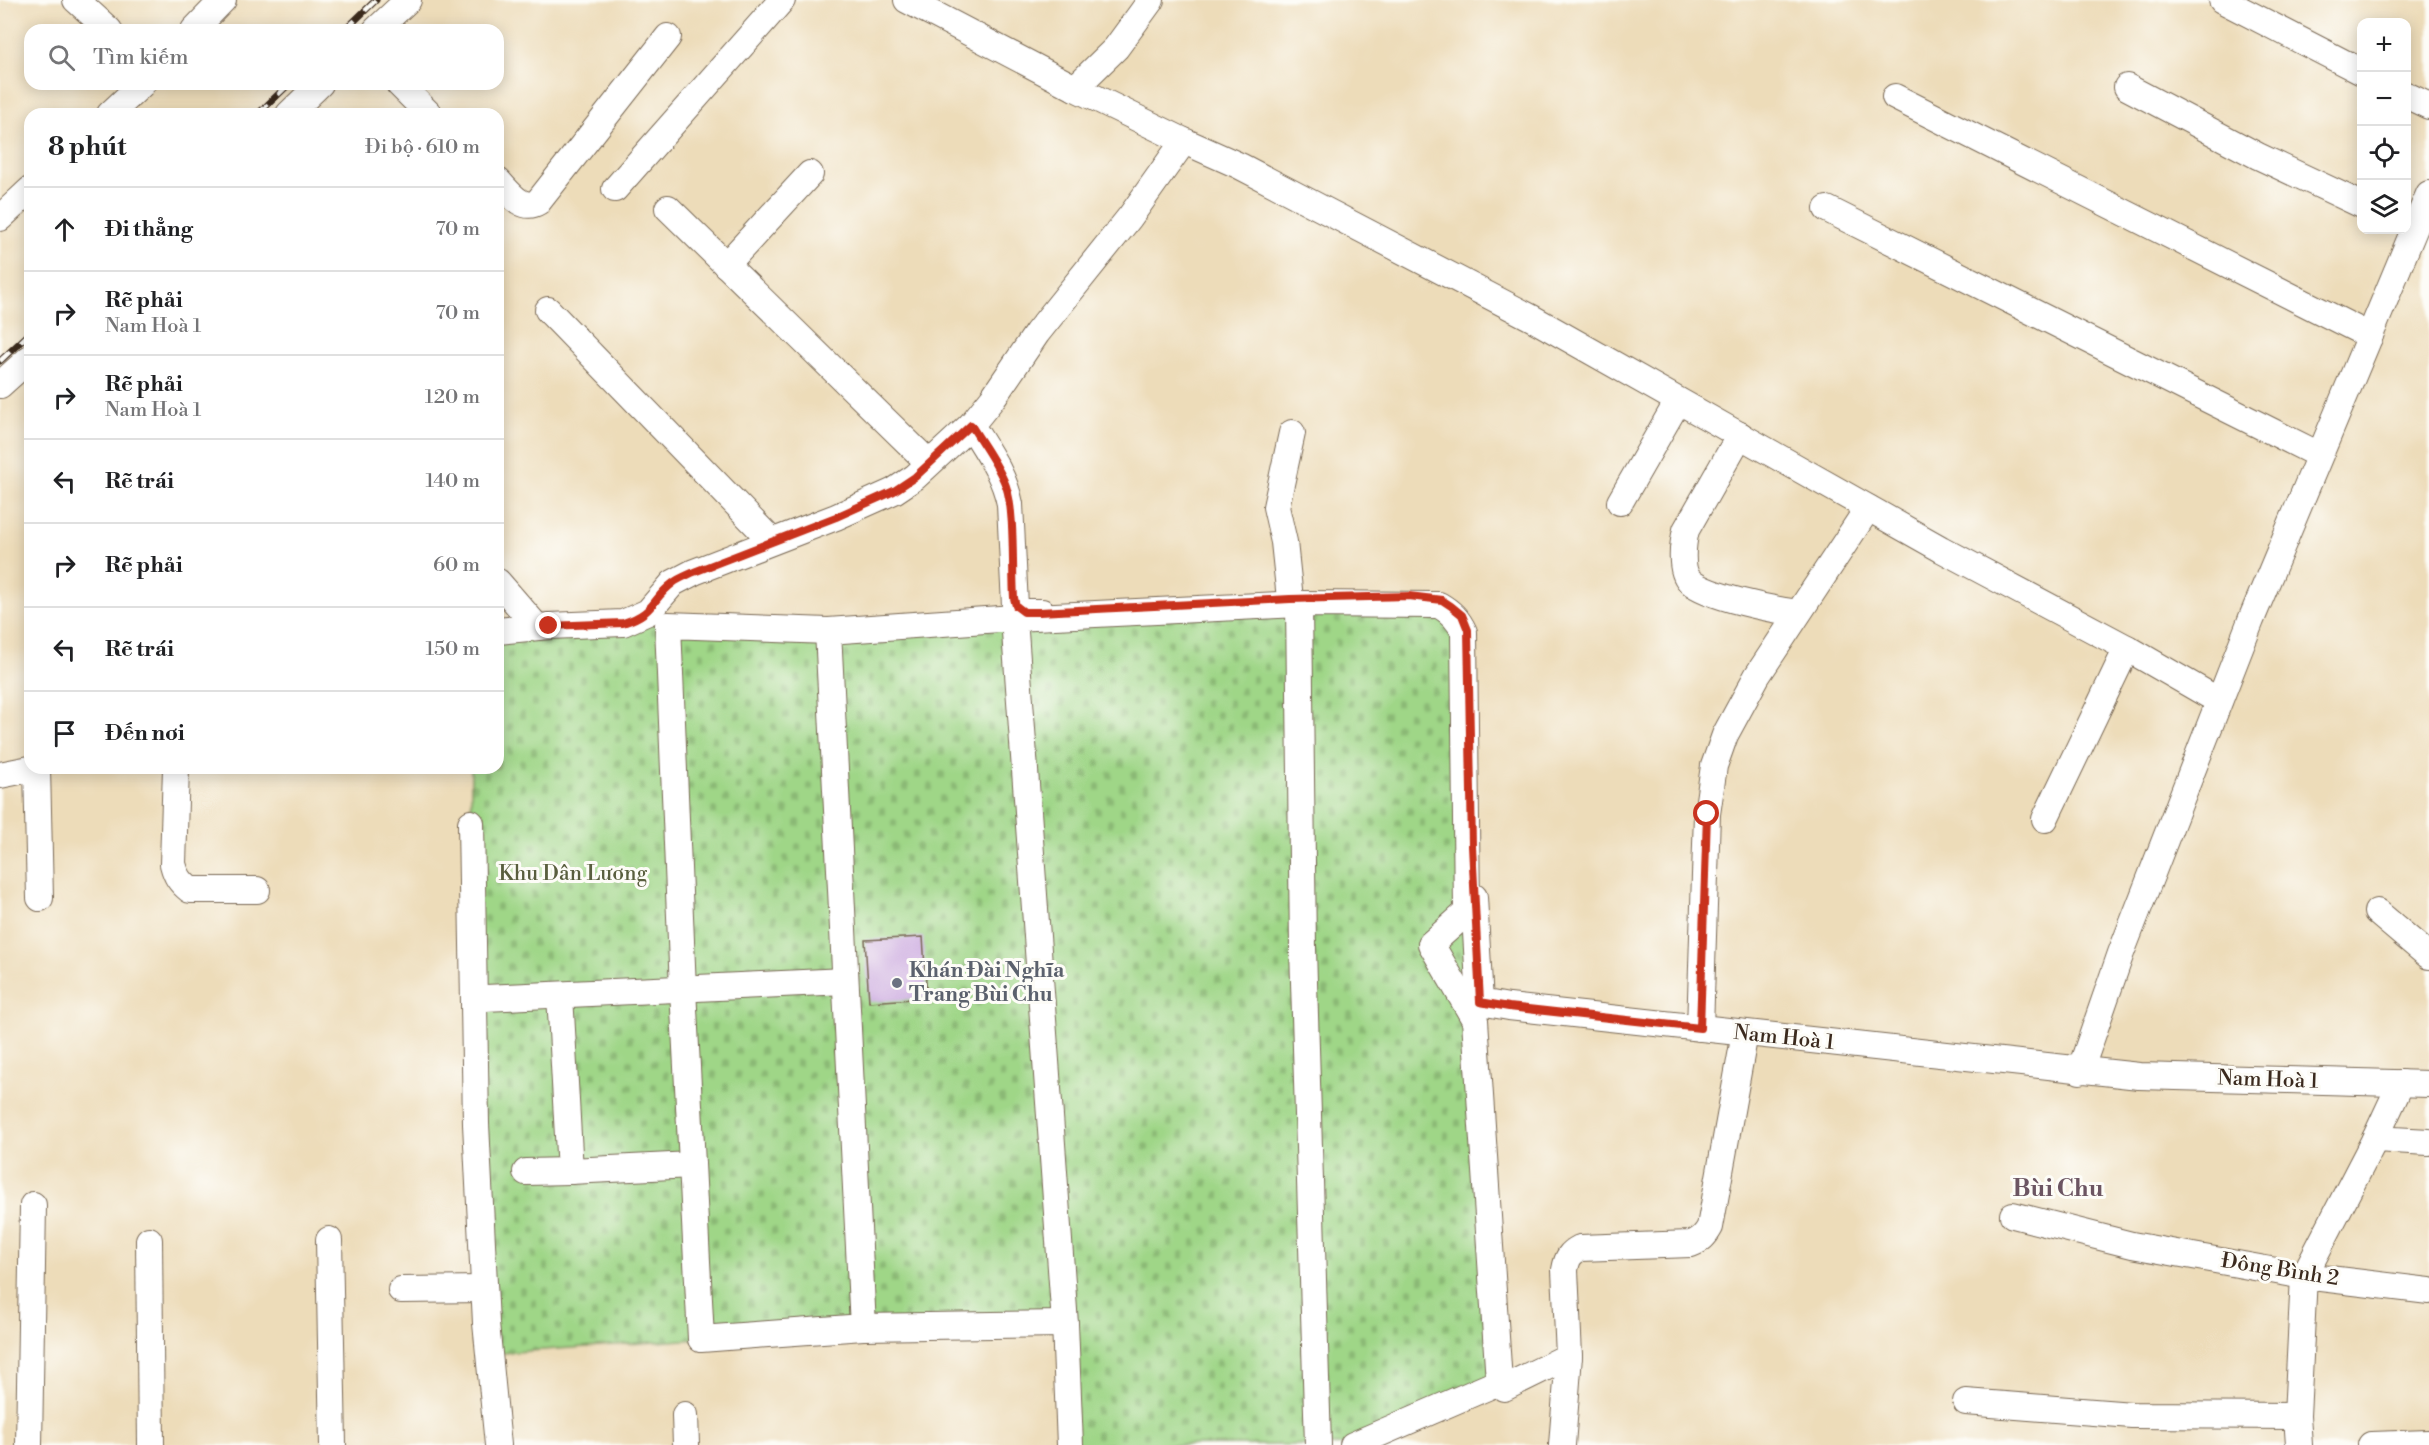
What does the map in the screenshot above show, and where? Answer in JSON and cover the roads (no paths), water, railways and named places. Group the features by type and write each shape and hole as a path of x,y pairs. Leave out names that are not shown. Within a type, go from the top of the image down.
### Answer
{"street":[{"path":"76,0 103,24"},
{"path":"200,24 223,0"},
{"path":"382,24 408,0"},
{"path":"615,189 782,0"},
{"path":"907,0 1075,88 1247,169 1532,318 1868,508 2127,648 2219,701"},
{"path":"1075,88 1116,48 1151,0"},
{"path":"2222,0 2357,70"},
{"path":"504,187 525,206 538,202 669,37"},
{"path":"2127,87 2258,156 2357,203"},
{"path":"116,108 136,90"},
{"path":"295,108 314,90"},
{"path":"405,90 423,108"},
{"path":"1895,97 2370,336"},
{"path":"2411,97 2429,106"},
{"path":"504,630 623,623 634,620 648,612 673,583 717,562 836,517 894,491 971,425 992,399 1037,333 1130,217 1184,141"},
{"path":"726,265 810,174"},
{"path":"2411,228 2429,194"},
{"path":"0,219 24,196"},
{"path":"668,208 929,463"},
{"path":"1827,209 2319,455"},
{"path":"2080,1071 2121,952 2219,701 2370,336 2409,234"},
{"path":"548,310 772,541"},
{"path":"0,385 24,363"},
{"path":"1620,502 1678,400"},
{"path":"971,425 1000,472 1007,488 1010,504 1014,598 1019,609 1039,612 1085,611 1295,602 1439,605 1451,612 1464,632 1467,912 1431,944 1475,1020 1498,1382 1353,1445"},
{"path":"1292,433 1276,507 1295,602 1318,1445"},
{"path":"1740,435 1686,530 1683,543 1686,573 1690,581 1713,592 1764,608 1798,613"},
{"path":"1700,1028 1707,814 1714,766 1725,735 1756,676 1868,508"},
{"path":"504,589 537,627"},
{"path":"1065,1324 863,1327 701,1339 683,989 669,625 828,630 1409,596 1442,600 1462,615 1468,630 1472,846 1504,1388"},
{"path":"1014,618 1065,1324 1070,1445"},
{"path":"828,630 863,1327"},
{"path":"2045,819 2127,648"},
{"path":"0,775 24,770"},
{"path":"36,774 40,898"},
{"path":"176,774 173,864 175,875 190,890 257,890"},
{"path":"471,823 476,1124 484,1289 498,1445"},
{"path":"2377,912 2429,956"},
{"path":"485,998 845,981"},
{"path":"560,995 570,1171"},
{"name":"Nam Hoà 1","path":"1480,1002 2080,1071 2139,1076 2429,1083"},
{"path":"1562,1445 1569,1356 1566,1260 1572,1252 1580,1248 1691,1244 1701,1239 1710,1227 1745,1034"},
{"path":"2299,1445 2297,1416 2304,1276 2375,1139 2401,1083"},
{"path":"2375,1139 2429,1142"},
{"path":"526,1172 692,1166"},
{"path":"28,1445 33,1205"},
{"name":"Đông Bình 2","path":"2013,1215 2132,1245 2304,1276 2429,1291"},
{"path":"149,1240 151,1445"},
{"path":"329,1240 333,1445"},
{"path":"401,1290 484,1289"},
{"path":"1382,1445 1569,1356"},
{"path":"1966,1402 2132,1415 2297,1416"},
{"path":"685,1415 686,1445"},
{"path":"2371,1445 2429,1443"}],"railway":[{"path":"351,24 376,0"},
{"path":"264,108 283,90"},
{"path":"0,361 24,339"}],"place":[{"name":"Khán Đài Nghĩa Trang Bùi Chu","path":"897,983"}],"district":[{"name":"Bùi Chu","path":"2058,1189"}],"park label":[{"name":"Khu Dân Lương","path":"573,874"}]}
